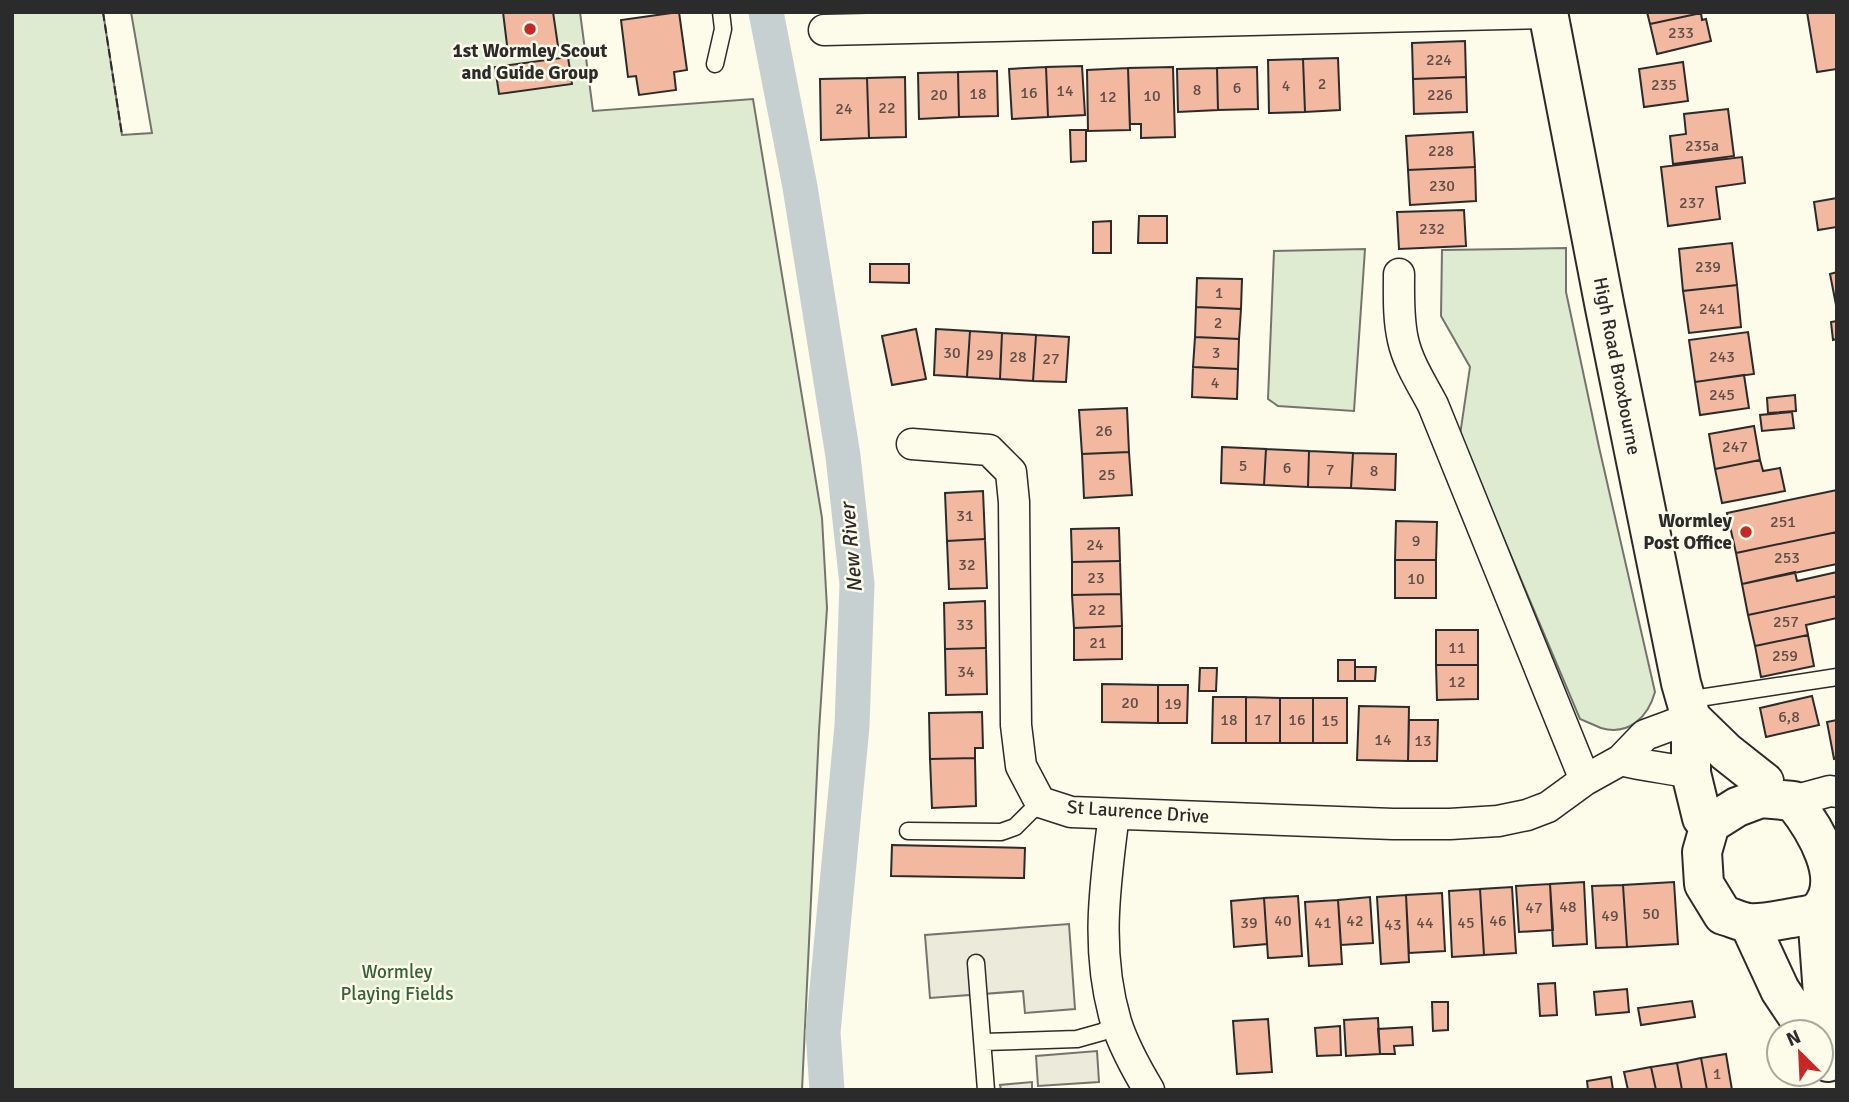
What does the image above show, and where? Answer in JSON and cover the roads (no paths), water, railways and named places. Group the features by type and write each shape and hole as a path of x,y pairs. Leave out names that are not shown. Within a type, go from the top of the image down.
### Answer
{"main road":[{"name":"High Road Broxbourne","path":"1548,12 1605,308 1688,709 1691,773 1702,818 1710,824"},
{"path":"1688,709 1726,752 1764,782 1777,799 1808,818 1829,858 1824,1018"},
{"path":"1777,799 1737,807 1710,824 1702,852 1704,884 1723,915 1749,923 1782,920 1829,892"},
{"path":"1749,923 1780,990 1798,1018"}],"street":[{"path":"824,30 1548,12"},
{"path":"1399,274 1399,311 1403,341 1413,368 1433,405 1585,780"},
{"name":"St Laurence Drive","path":"912,444 989,450 1011,472 1014,502 1016,725 1021,766 1040,802 1071,812 1114,814 1393,824 1498,821 1527,816 1548,807 1585,780 1621,760 1645,735 1688,709"},
{"path":"1621,760 1691,773"},
{"path":"1777,799 1837,792"},
{"path":"1114,814 1102,922 1108,988 1116,1024 1149,1090"}],"lane":[{"path":"715,64 723,29 721,12"},
{"path":"1688,709 1837,677"},
{"path":"908,831 1001,832 1014,827 1040,802"},
{"path":"976,963 986,1090"},
{"path":"982,1042 1077,1039 1092,1036 1116,1024"}],"waterway":[{"name":"New River","path":"766,12 800,187 843,456 857,584 852,726 823,1032 827,1090"}],"place":[{"name":"1st Wormley Scout and Guide Group","path":"530,29"},
{"name":"Wormley Post Office","path":"1746,532"}],"park label":[{"name":"Wormley Playing Fields","path":"397,983"}]}
